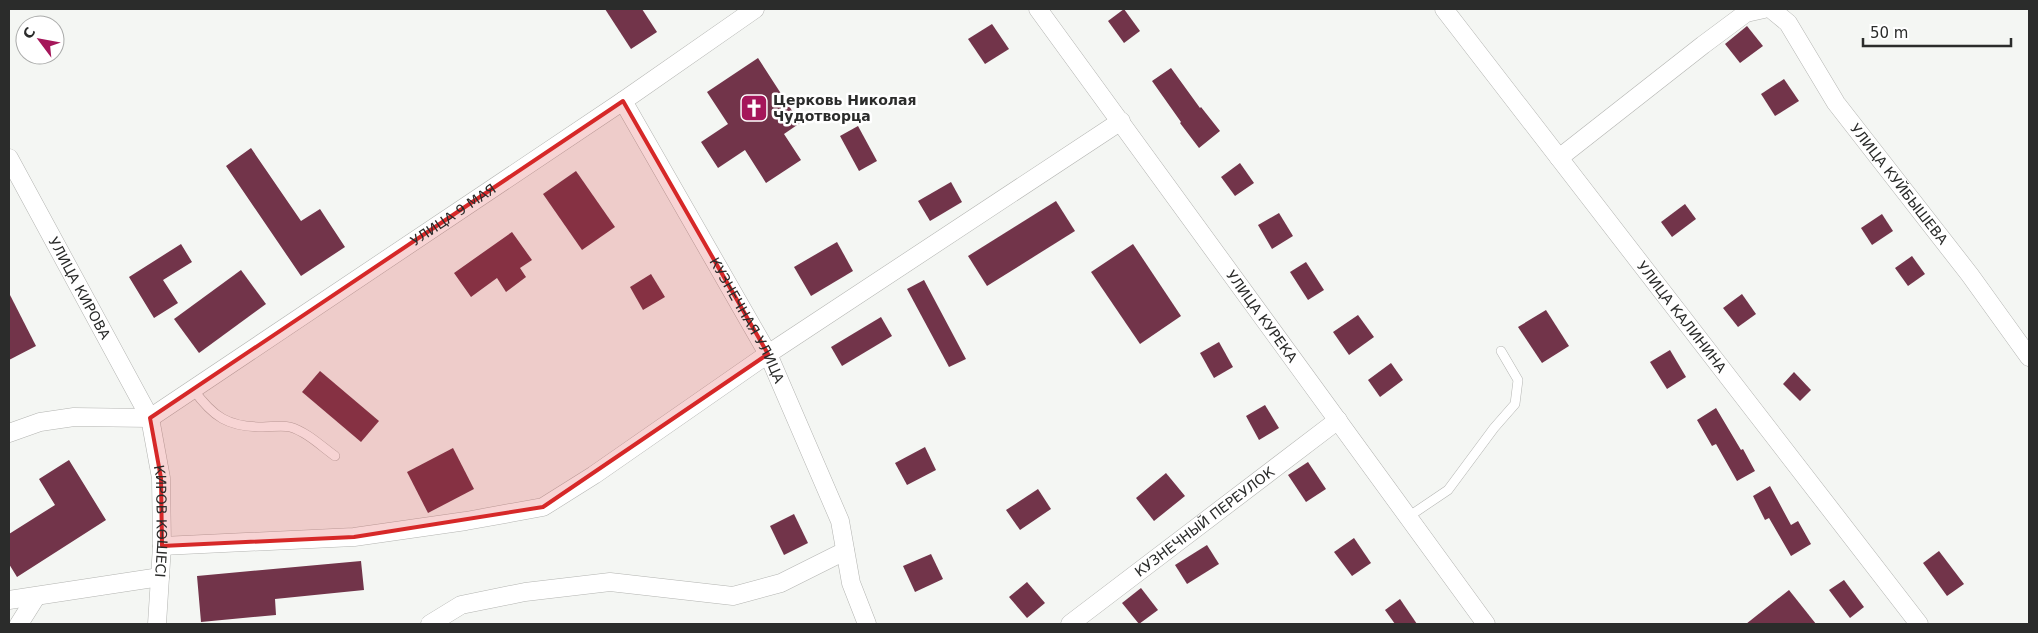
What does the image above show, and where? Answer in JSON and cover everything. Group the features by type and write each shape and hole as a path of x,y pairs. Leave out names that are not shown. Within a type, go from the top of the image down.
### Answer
{"street":[{"name":"УЛИЦА 9 МАЯ","path":"150,418 623,102 756,9"},
{"name":"УЛИЦА КУРЕКА","path":"1038,9 1486,624"},
{"name":"УЛИЦА КАЛИНИНА","path":"1444,9 1919,624"},
{"path":"1559,158 1746,13 1764,9"},
{"name":"УЛИЦА КУЙБЫШЕВА","path":"1771,9 1788,23 1836,103 1970,275 2029,357"},
{"name":"КУЗНЕЧНАЯ УЛИЦА","path":"623,102 768,354 840,521 851,582 867,624"},
{"path":"162,546 354,537 466,521 543,507 594,475 768,354 1121,121"},
{"name":"УЛИЦА КИРОВА","path":"9,158 150,418"},
{"path":"9,433 40,422 74,417 150,418"},
{"name":"КИРОВ КӨШЕСІ","path":"150,418 161,478 162,546 157,624"},
{"name":"КУЗНЕЧНЫЙ ПЕРЕУЛОК","path":"1070,624 1338,420"},
{"path":"430,624 460,605 524,592 610,582 732,596 781,583 845,551"},
{"path":"9,600 160,577"},
{"path":"19,624 36,597"}],"lane":[{"path":"1408,518 1448,490 1494,428 1515,404 1518,380 1501,351"},
{"path":"193,389 208,410 221,418 243,427 288,426 303,432 334,456"}],"highlighted area":[{"path":"623,101 768,354 543,507 354,537 162,546 161,478 150,418"}],"building":[{"path":"605,9 642,9 657,32 631,49"},
{"path":"1124,9 1140,31 1124,43 1108,21"},
{"path":"992,24 1009,49 985,64 968,39"},
{"path":"1747,26 1763,46 1740,63 1725,44"},
{"name":"Церковь Николая Чудотворца","path":"758,58 800,123 784,134 801,160 766,183 745,150 718,168 701,142 728,124 707,92"},
{"path":"1171,68 1200,108 1220,131 1199,148 1152,81"},
{"path":"1784,79 1799,101 1775,116 1761,94"},
{"path":"858,126 877,161 859,171 840,136"},
{"path":"251,148 301,221 320,209 345,247 301,276 226,166"},
{"path":"1240,163 1254,183 1235,196 1221,177"},
{"path":"576,171 615,227 582,250 543,194"},
{"path":"951,182 962,202 930,221 918,201"},
{"path":"1056,201 1075,231 987,286 968,256"},
{"path":"1685,204 1696,219 1672,237 1661,222"},
{"path":"1279,213 1293,236 1272,249 1258,225"},
{"path":"1882,214 1893,231 1872,245 1861,228"},
{"path":"512,232 532,260 520,268 526,277 506,292 497,278 471,297 454,273"},
{"path":"837,242 853,271 811,296 794,267"},
{"path":"181,244 192,262 163,280 178,303 154,318 129,277"},
{"path":"1133,244 1181,316 1140,344 1091,272"},
{"path":"1912,256 1925,274 1908,286 1895,268"},
{"path":"1306,262 1324,290 1308,300 1290,272"},
{"path":"241,270 266,304 199,353 174,319"},
{"path":"651,274 665,297 643,310 630,287"},
{"path":"924,280 966,359 949,367 907,289"},
{"path":"9,293 36,346 9,360"},
{"path":"1742,294 1756,314 1738,327 1723,308"},
{"path":"1546,310 1569,346 1542,363 1518,327"},
{"path":"1358,315 1374,337 1349,355 1333,332"},
{"path":"881,317 892,336 842,366 831,347"},
{"path":"1219,342 1233,367 1214,378 1200,353"},
{"path":"1670,350 1686,377 1667,389 1650,362"},
{"path":"1391,363 1403,380 1380,397 1368,380"},
{"path":"320,371 379,421 361,442 302,392"},
{"path":"1794,372 1811,390 1800,401 1783,384"},
{"path":"1265,405 1279,428 1259,440 1246,416"},
{"path":"1716,408 1755,471 1737,481 1716,444 1712,446 1697,420"},
{"path":"925,447 936,470 907,485 895,463"},
{"path":"453,448 474,489 428,513 407,472"},
{"path":"69,460 106,520 17,577 9,564 9,534 55,505 39,479"},
{"path":"1308,462 1326,489 1306,502 1288,475"},
{"path":"1166,473 1185,496 1154,521 1136,498"},
{"path":"1770,486 1791,525 1798,521 1811,544 1791,556 1769,518 1765,520 1753,496"},
{"path":"1038,489 1051,509 1020,530 1006,510"},
{"path":"794,514 808,543 784,555 770,526"},
{"path":"1354,538 1371,563 1352,576 1334,552"},
{"path":"1207,545 1219,564 1187,584 1175,565"},
{"path":"1939,551 1964,584 1947,596 1923,563"},
{"path":"931,554 943,579 915,592 903,566"},
{"path":"361,561 364,590 275,599 276,615 201,622 197,576"},
{"path":"1844,580 1864,607 1850,618 1829,590"},
{"path":"1027,582 1045,603 1027,618 1009,597"},
{"path":"1141,588 1158,610 1139,624 1122,603"},
{"path":"1789,590 1816,624 1746,624"},
{"path":"1400,599 1417,624 1395,624 1385,610"}],"place":[{"name":"Церковь Николая Чудотворца","path":"754,108"}]}
